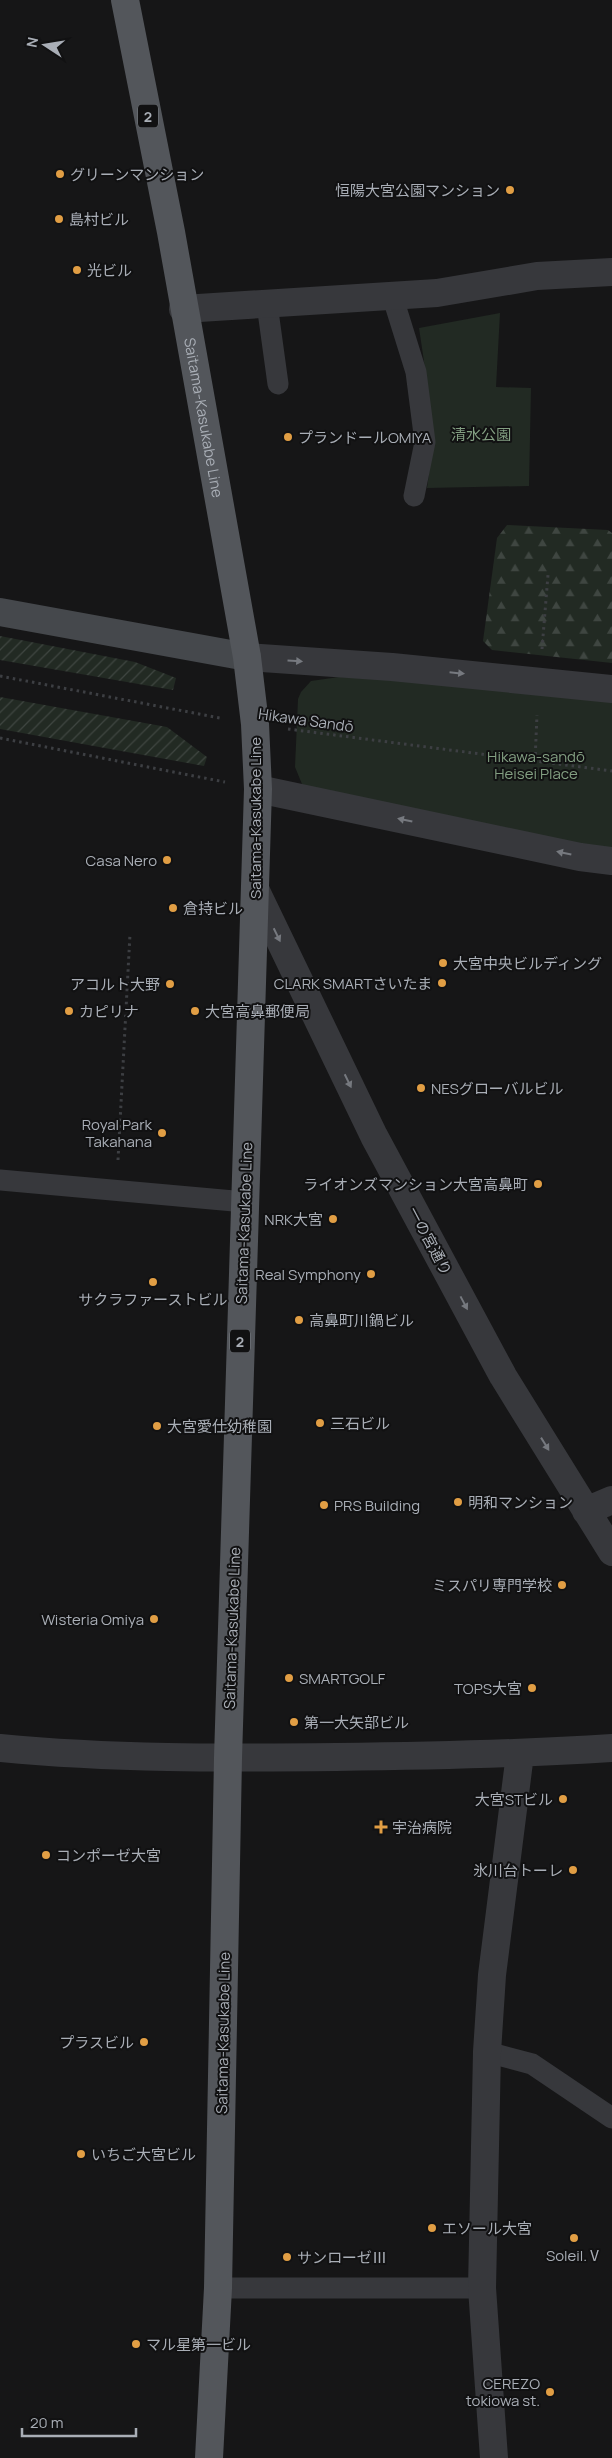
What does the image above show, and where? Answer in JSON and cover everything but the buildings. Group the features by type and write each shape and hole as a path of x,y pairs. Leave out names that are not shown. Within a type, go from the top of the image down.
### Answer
{"main road":[{"name":"Saitama-Kasukabe Line","path":"125,0 171,232 183,309 247,657 255,724 258,789 228,1758 218,2288 209,2458"}],"street":[{"path":"183,309 437,293 536,276 612,272"},
{"path":"0,612 247,657 392,667 612,689"},
{"path":"258,789 580,857 612,861"},
{"name":"一の宮通り","path":"256,891 374,1136 503,1376 612,1552"},
{"path":"586,1511 612,1500"},
{"path":"0,1748 50,1753 228,1758 520,1754 612,1748"},
{"path":"494,2458 482,2288 487,2052 492,1975 520,1754"}],"lane":[{"path":"392,295 416,372 425,442 414,496"},
{"path":"267,304 278,384"},
{"path":"0,1180 245,1202"},
{"path":"487,2052 532,2064 612,2118"},
{"path":"218,2288 482,2288"}],"path":[{"path":"541,655 548,575"},
{"name":"Hikawa Sandō","path":"0,676 255,724 612,771"},
{"path":"535,761 538,713"},
{"path":"0,738 258,789"},
{"path":"116,1190 130,934"}],"green space":[{"name":"清水公園","path":"500,313 496,387 531,388 529,486 427,488 430,468 431,428 419,328"},
{"path":"507,525 608,530 612,533 612,663 492,650 483,641 497,538"},
{"path":"0,636 135,662 176,678 173,690 0,660"},
{"name":"Hikawa-sandō Heisei Place","path":"339,677 406,680 612,699 612,853 309,788 302,784 295,767 298,699 301,692 311,681"},
{"path":"0,697 167,727 207,757 204,766 0,729"}],"place":[{"name":"グリーンマンション","path":"60,174"},
{"name":"恒陽大宮公園マンション","path":"510,190"},
{"name":"島村ビル","path":"59,219"},
{"name":"光ビル","path":"77,270"},
{"name":"プランドールOMIYA","path":"288,437"},
{"name":"Casa Nero","path":"167,860"},
{"name":"倉持ビル","path":"173,908"},
{"name":"大宮中央ビルディング","path":"443,963"},
{"name":"CLARK SMARTさいたま","path":"442,983"},
{"name":"アコルト大野","path":"170,984"},
{"name":"カピリナ","path":"69,1011"},
{"name":"大宮高鼻郵便局","path":"195,1011"},
{"name":"NESグローバルビル","path":"421,1088"},
{"name":"Royal Park Takahana","path":"162,1133"},
{"name":"ライオンズマンション大宮高鼻町","path":"538,1184"},
{"name":"NRK大宮","path":"333,1219"},
{"name":"Real Symphony","path":"371,1274"},
{"name":"サクラファーストビル","path":"153,1282"},
{"name":"高鼻町川鍋ビル","path":"299,1320"},
{"name":"三石ビル","path":"320,1423"},
{"name":"大宮愛仕幼稚園","path":"157,1426"},
{"name":"明和マンション","path":"458,1502"},
{"name":"PRS Building","path":"324,1505"},
{"name":"ミスパリ専門学校","path":"562,1585"},
{"name":"Wisteria Omiya","path":"154,1619"},
{"name":"SMARTGOLF","path":"289,1678"},
{"name":"TOPS大宮","path":"532,1688"},
{"name":"第一大矢部ビル","path":"294,1722"},
{"name":"大宮STビル","path":"563,1799"},
{"name":"宇治病院","path":"381,1827"},
{"name":"コンポーゼ大宮","path":"46,1855"},
{"name":"氷川台トーレ","path":"573,1870"},
{"name":"プラスビル","path":"144,2042"},
{"name":"いちご大宮ビル","path":"81,2154"},
{"name":"エソール大宮","path":"432,2228"},
{"name":"Soleil.Ⅴ","path":"574,2238"},
{"name":"サンローゼⅢ","path":"287,2257"},
{"name":"マル星第一ビル","path":"136,2344"},
{"name":"CEREZO tokiowa st.","path":"550,2392"}]}
